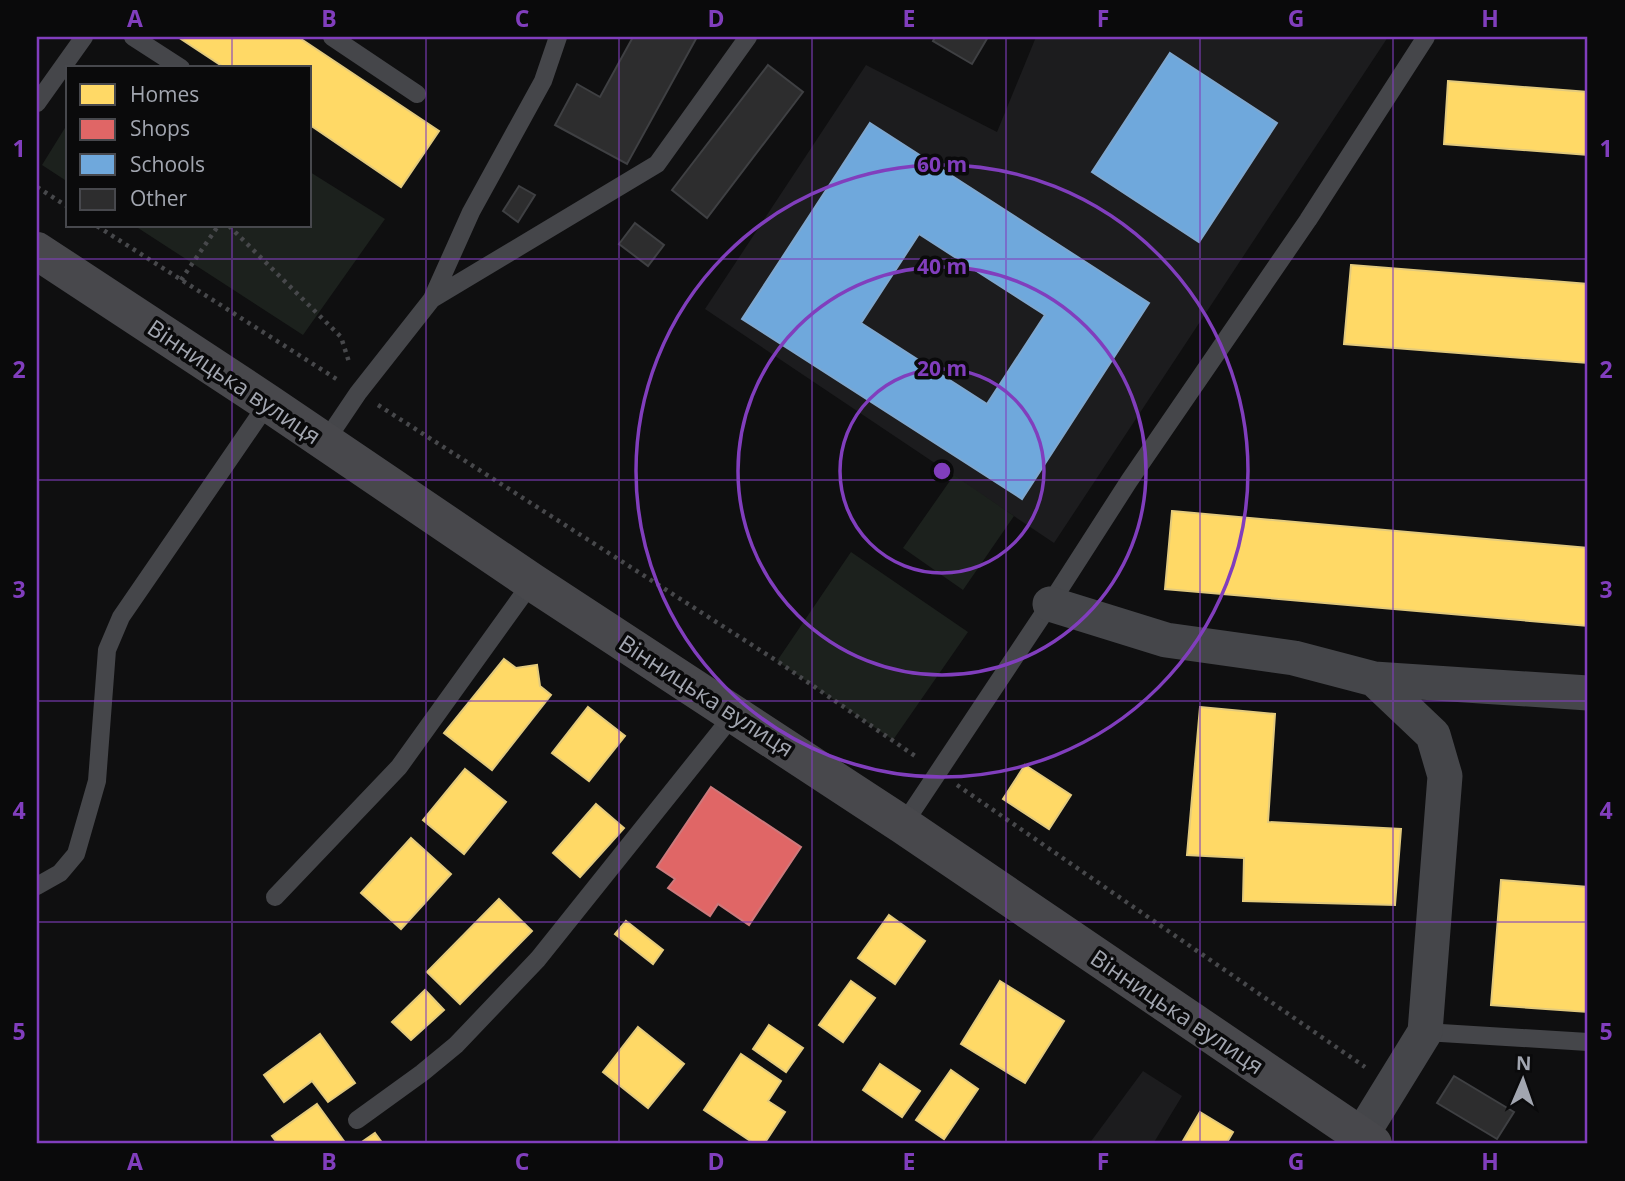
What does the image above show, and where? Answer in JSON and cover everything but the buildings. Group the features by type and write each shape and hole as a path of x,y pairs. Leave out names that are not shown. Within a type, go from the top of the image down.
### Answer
{"main road":[{"name":"Вінницька вулиця","path":"37,251 268,403 531,582 903,825 1367,1140"}],"street":[{"path":"1050,604 1166,640 1294,658 1374,679 1588,693"},
{"path":"1367,1140 1391,1085 1425,1032 1445,776 1433,735 1374,679"}],"lane":[{"path":"37,103 84,37"},
{"path":"133,37 178,66"},
{"path":"332,37 417,93"},
{"path":"325,442 358,393 432,299 471,212 543,81 558,37"},
{"path":"432,299 657,164 747,37"},
{"path":"903,825 1129,481 1308,219 1426,37"},
{"path":"37,886 60,873 76,854 97,781 107,650 112,635 121,617 268,403"},
{"path":"275,897 399,767 531,582"},
{"path":"357,1120 456,1045 529,968 734,714"},
{"path":"1425,1032 1588,1042"}],"path":[{"path":"37,187 66,206"},
{"path":"100,228 777,661 1391,1085"},
{"path":"181,280 217,228"},
{"path":"231,228 341,337 358,393"}],"shaded area":[{"path":"1036,37 1388,37 1054,543 705,309 866,65 997,132"},
{"path":"66,126 66,181 42,165"},
{"path":"312,173 385,219 303,335 138,228 312,228"},
{"path":"954,475 1014,516 963,590 903,548"},
{"path":"851,552 968,632 893,740 777,661"},
{"path":"1143,1071 1182,1096 1153,1144 1089,1144"}]}
